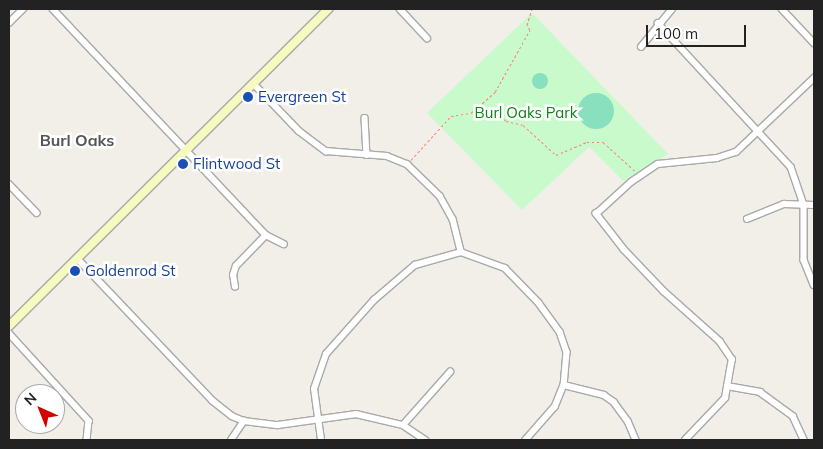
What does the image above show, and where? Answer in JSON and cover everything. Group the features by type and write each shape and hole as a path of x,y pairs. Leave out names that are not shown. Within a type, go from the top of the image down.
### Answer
{"street":[{"path":"9,23 22,9"},
{"path":"53,9 266,235 284,244"},
{"path":"9,326 328,9"},
{"path":"400,9 427,38"},
{"path":"641,47 658,23 672,9"},
{"path":"782,9 814,44"},
{"path":"658,23 791,167 804,205 804,260 814,285"},
{"path":"685,440 706,421 725,398 732,360 720,342 664,292 596,214 639,176 658,164 700,161 736,152 759,133 814,78"},
{"path":"254,84 299,131 326,151 387,156 407,164 440,196 453,219 461,252"},
{"path":"365,118 367,155"},
{"path":"9,184 37,213"},
{"path":"747,219 784,204 814,205"},
{"path":"235,287 233,275 236,266 266,235"},
{"path":"321,440 314,389 318,370 341,335 414,265 461,252 505,268 539,302 560,332 567,352 564,385 555,407 526,440"},
{"path":"77,258 213,401 244,422 278,425 356,414 403,425 426,440"},
{"path":"9,333 89,421 87,440"},
{"path":"403,425 450,372"},
{"path":"564,385 604,395 614,402 628,421 636,440"},
{"path":"727,386 760,392 793,416 804,440"},
{"path":"231,440 244,422"}],"path":[{"path":"407,164 451,116 471,113 495,92 526,38 532,9"},
{"path":"479,107 496,112 506,121 523,125 556,155 587,142 603,142 639,176"}],"green space":[{"name":"Burl Oaks Park","path":"532,13 668,154 623,181 589,147 522,210 427,113"},
{"path":"540,73 548,81 540,89 532,81"},
{"path":"596,93 603,94 609,98 613,104 613,118 609,124 603,128 596,129 589,128 583,124 579,118 578,111 579,104 583,98 589,94"}],"place":[{"name":"Evergreen St","path":"248,97"},
{"name":"Flintwood St","path":"183,164"},
{"name":"Goldenrod St","path":"75,271"}],"district":[{"name":"Burl Oaks","path":"77,140"}]}
